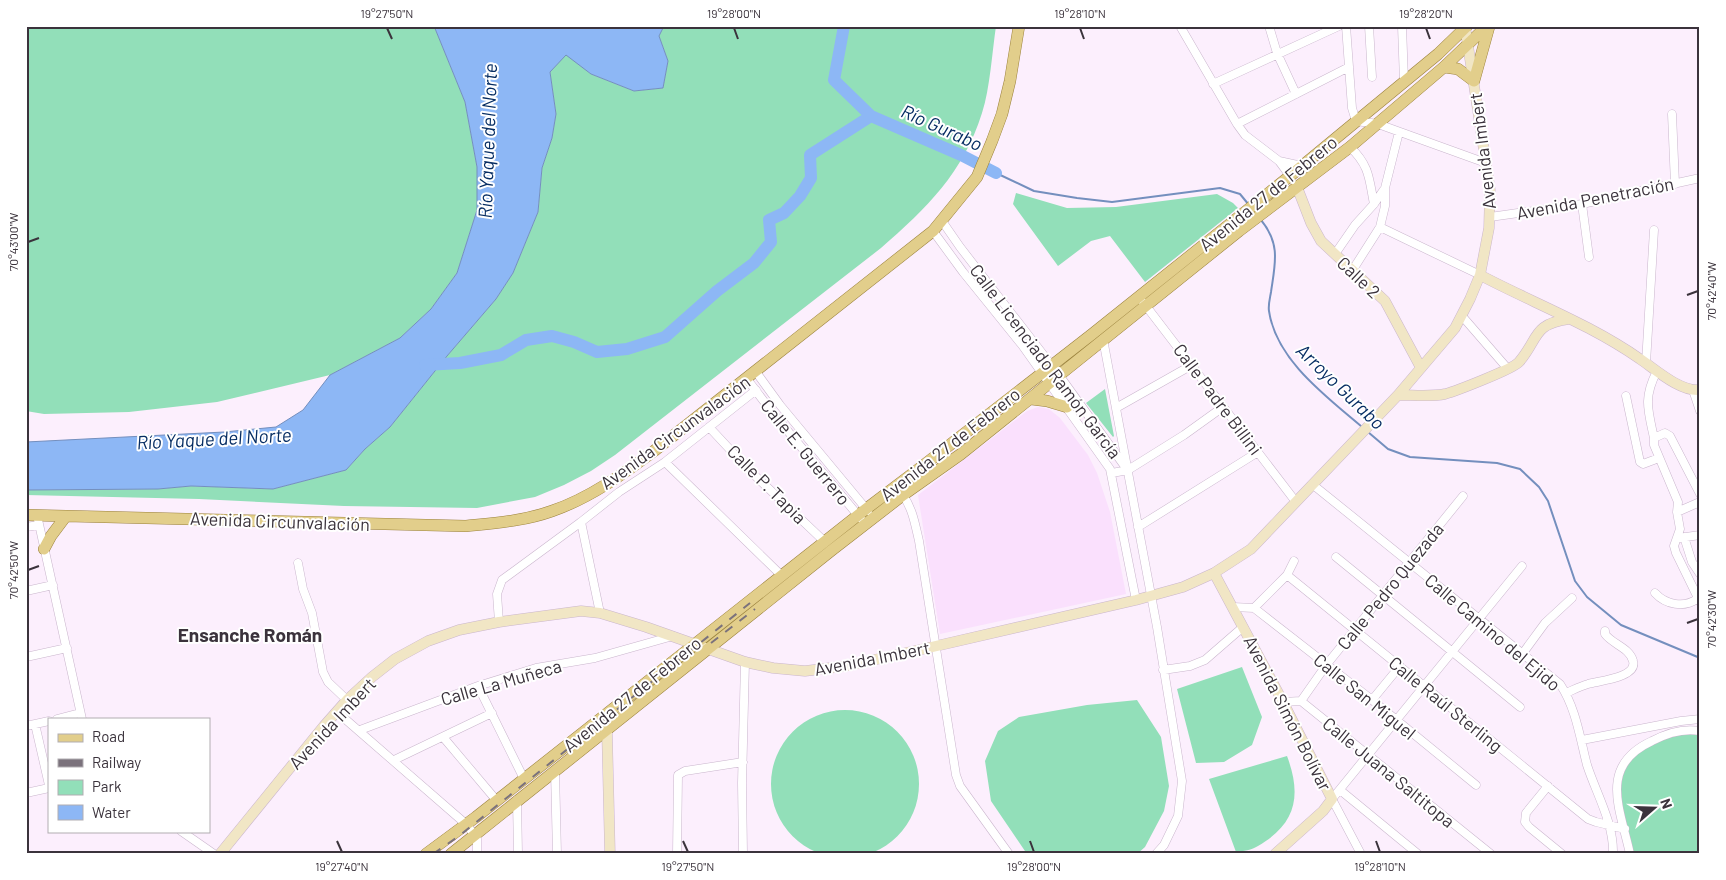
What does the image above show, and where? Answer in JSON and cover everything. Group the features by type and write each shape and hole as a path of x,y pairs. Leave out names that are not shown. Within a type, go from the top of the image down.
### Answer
{"main road":[{"name":"Avenida Circunvalación","path":"34,518 66,516 456,526 529,518 577,501 618,478 933,231 977,177 1002,114 1010,81 1019,26"},
{"name":"Avenida 27 de Febrero","path":"426,854 467,825 781,575 1052,365 1239,232 1350,147 1444,67 1488,26"},
{"path":"1444,67 1458,69 1474,81 1488,26"},
{"name":"Avenida 27 de Febrero","path":"451,854 903,495 961,454 1031,399 1103,339 1232,221 1290,176 1438,54 1466,27"},
{"name":"Avenida Imbert","path":"220,854 347,700 395,659 428,641 459,630 566,612 600,613 674,636 746,662 788,670 805,671 846,666 1136,600 1183,587 1214,573 1251,548 1354,442 1398,395 1462,316 1480,274 1488,238 1490,217 1490,190 1466,27"},
{"name":"Calle 2","path":"1298,187 1311,222 1321,241 1385,301 1421,368"},
{"path":"1480,274 1621,346 1669,380 1697,390"},
{"path":"1398,395 1444,394 1508,369 1519,362 1539,330 1556,320 1568,319"},
{"path":"1031,399 1047,400 1067,407"},
{"path":"44,549 66,516"},
{"name":"Avenida Simón Bolívar","path":"1214,573 1234,607 1332,799"},
{"path":"599,721 606,731 610,854"},
{"path":"1275,854 1322,811 1332,799"}],"street":[{"path":"1180,26 1245,135 1279,161 1290,176"},
{"path":"1269,26 1277,53 1296,94"},
{"path":"1213,84 1339,26"},
{"path":"1346,26 1352,108 1356,121 1378,124 1486,163"},
{"path":"1369,26 1372,77"},
{"path":"1402,26 1404,81"},
{"path":"1237,124 1349,67"},
{"path":"1672,114 1675,184"},
{"path":"1335,254 1355,225 1374,204 1384,188 1399,132"},
{"path":"1350,147 1366,165 1374,204"},
{"path":"1279,161 1302,166"},
{"name":"Avenida Penetración","path":"1490,217 1582,204 1700,178"},
{"path":"1352,271 1380,227 1385,206 1384,188"},
{"path":"1582,204 1589,256"},
{"name":"Calle Licenciado Ramón García","path":"942,221 960,248 1052,365 1128,470 1182,781 1178,816 1164,845 1156,854"},
{"path":"1380,227 1480,274"},
{"path":"1646,363 1654,230"},
{"name":"Calle Licenciado Ramón García","path":"933,231 1050,383 1112,473 1136,600"},
{"name":"Calle Padre Billini","path":"1143,301 1296,502"},
{"path":"1462,316 1508,369"},
{"path":"1103,339 1128,470"},
{"path":"1116,408 1192,365"},
{"path":"1657,371 1650,384 1647,396 1654,445 1678,502 1680,538 1700,574"},
{"name":"Calle E. Guerrero","path":"751,375 756,390 871,521"},
{"name":"Calle E. Guerrero","path":"751,375 780,405 862,512"},
{"path":"499,622 497,594 502,580 581,522 618,492 664,462 756,390"},
{"path":"1697,390 1700,411"},
{"path":"1626,396 1640,462 1643,464 1659,458"},
{"path":"1112,473 1128,470 1184,435 1223,407"},
{"name":"Calle P. Tapia","path":"710,427 750,470 825,542"},
{"path":"1654,438 1665,433 1670,436 1700,494"},
{"path":"1138,527 1258,452"},
{"path":"664,462 781,575"},
{"name":"Calle Camino del Ejido","path":"1312,484 1560,684 1566,693 1582,740 1587,764 1612,839 1613,854"},
{"path":"903,495 914,514 956,775 960,786 1009,854"},
{"name":"Calle Pedro Quezada","path":"1301,701 1327,664 1463,496"},
{"path":"1678,512 1700,502"},
{"path":"26,527 34,518"},
{"path":"34,518 53,585 81,716 65,718"},
{"path":"581,522 600,613"},
{"path":"1655,593 1660,598 1678,605 1686,605 1698,595 1676,554 1674,546 1680,538 1700,535"},
{"path":"1336,557 1520,707"},
{"path":"1234,607 1254,608 1287,575 1294,561"},
{"path":"298,563 303,589 312,613 323,672 328,682 347,700"},
{"path":"1332,799 1522,566"},
{"name":"Calle Raúl Sterling","path":"1287,575 1588,819 1608,826 1625,829"},
{"path":"26,591 53,585"},
{"path":"1523,653 1545,623 1572,598"},
{"name":"Calle San Miguel","path":"1254,608 1327,664 1476,785"},
{"path":"1163,670 1190,666 1205,660 1243,627"},
{"path":"1566,693 1586,684 1618,678 1631,668 1633,664 1632,659 1625,649 1607,637 1605,630"},
{"name":"Calle La Muñeca","path":"360,730 478,686 536,668 595,658 674,636"},
{"path":"26,657 67,648"},
{"path":"743,854 746,662"},
{"path":"1372,700 1400,666"},
{"path":"478,686 524,779"},
{"path":"1283,702 1301,701"},
{"name":"Calle Juana Saltitopa","path":"1301,701 1491,854"},
{"path":"337,712 360,730 467,825 477,839 477,854"},
{"path":"394,760 492,714"},
{"path":"1582,740 1700,719"},
{"path":"26,726 48,721"},
{"path":"35,724 48,782"},
{"path":"1630,854 1618,799 1618,774 1628,757 1642,745 1678,732 1700,731"},
{"path":"443,737 496,801"},
{"path":"676,854 678,775 685,771 743,762"},
{"path":"556,771 557,854"},
{"path":"26,793 48,786"},
{"path":"1548,786 1526,813 1525,822 1528,827 1562,854"},
{"path":"1340,790 1418,854"},
{"name":"Avenida Simón Bolívar","path":"1332,799 1361,854"},
{"path":"517,800 518,854"},
{"path":"182,832 214,854"}],"shaded area":[{"path":"1038,407 1049,409 1060,418 1088,455 1097,473 1110,512 1126,594 940,634 918,495 1027,411"}],"green space":[{"path":"26,26 434,26 465,102 477,167 477,210 457,273 431,309 400,338 330,375 217,402 129,412 44,414 26,411"},
{"path":"664,26 996,26 987,93 974,134 954,172 928,204 881,248 615,455 591,471 564,485 535,497 477,508 344,506 199,499 26,495 26,490 158,489 191,486 273,489 346,470 365,449 390,427 496,299 513,273 538,212 542,168 552,138 556,114 550,72 566,54 591,74 634,91 663,88 668,61 659,36"},
{"path":"1016,193 1067,208 1116,207 1217,194 1238,208 1145,282 1110,236 1091,241 1058,266 1013,204"},
{"path":"1105,389 1114,436 1113,437 1086,403"},
{"path":"1242,667 1262,717 1252,745 1224,762 1196,763 1177,689"},
{"path":"1137,700 1161,737 1169,786 1164,811 1145,847 1137,854 1027,854 991,801 985,761 998,731 1019,717 1087,705"},
{"path":"845,710 859,711 873,716 886,722 897,732 907,743 913,756 918,770 918,798 913,812 907,825 897,836 886,846 873,852 859,857 845,858 831,857 817,852 804,846 793,836 783,825 777,812 772,798 771,784 772,770 777,756 783,743 793,732 804,722 817,716 831,711"},
{"path":"1700,733 1700,854 1630,854 1617,777 1642,745 1677,735"},
{"path":"1287,756 1294,784 1292,808 1288,818 1281,828 1258,846 1236,852 1209,779"}],"water":[{"path":"434,26 664,26 659,36 668,61 663,88 634,91 591,74 566,55 550,72 556,114 552,138 542,168 538,212 513,273 496,299 390,427 365,449 346,470 273,489 191,486 158,489 26,490 26,442 224,432 276,427 303,410 330,375 400,338 431,309 457,273 477,210 477,167 465,102"}],"waterway":[{"name":"Río Yaque del Norte","path":"425,365 460,363 501,355 526,340 552,336 574,342 597,352 627,349 665,337 717,291 754,263 771,242 769,220 784,213 800,196 811,178 810,155 871,116 834,80 844,26"},
{"name":"Río Gurabo","path":"871,116 961,155 996,173"},
{"name":"Arroyo Gurabo","path":"996,173 1034,191 1077,198 1112,202 1220,188 1240,194 1249,205"},
{"name":"Arroyo Gurabo","path":"1261,220 1272,237 1274,246 1275,263 1269,309 1274,329 1282,346 1305,376 1362,427"},
{"name":"Arroyo Gurabo","path":"1368,432 1388,449 1410,457 1497,463 1520,469 1539,487 1548,501 1575,581 1587,597 1621,625 1700,658"}],"railway":[{"path":"433,854 459,836 750,603"},
{"path":"711,643 755,609"}],"district":[{"name":"Ensanche Román","path":"250,634"}]}
